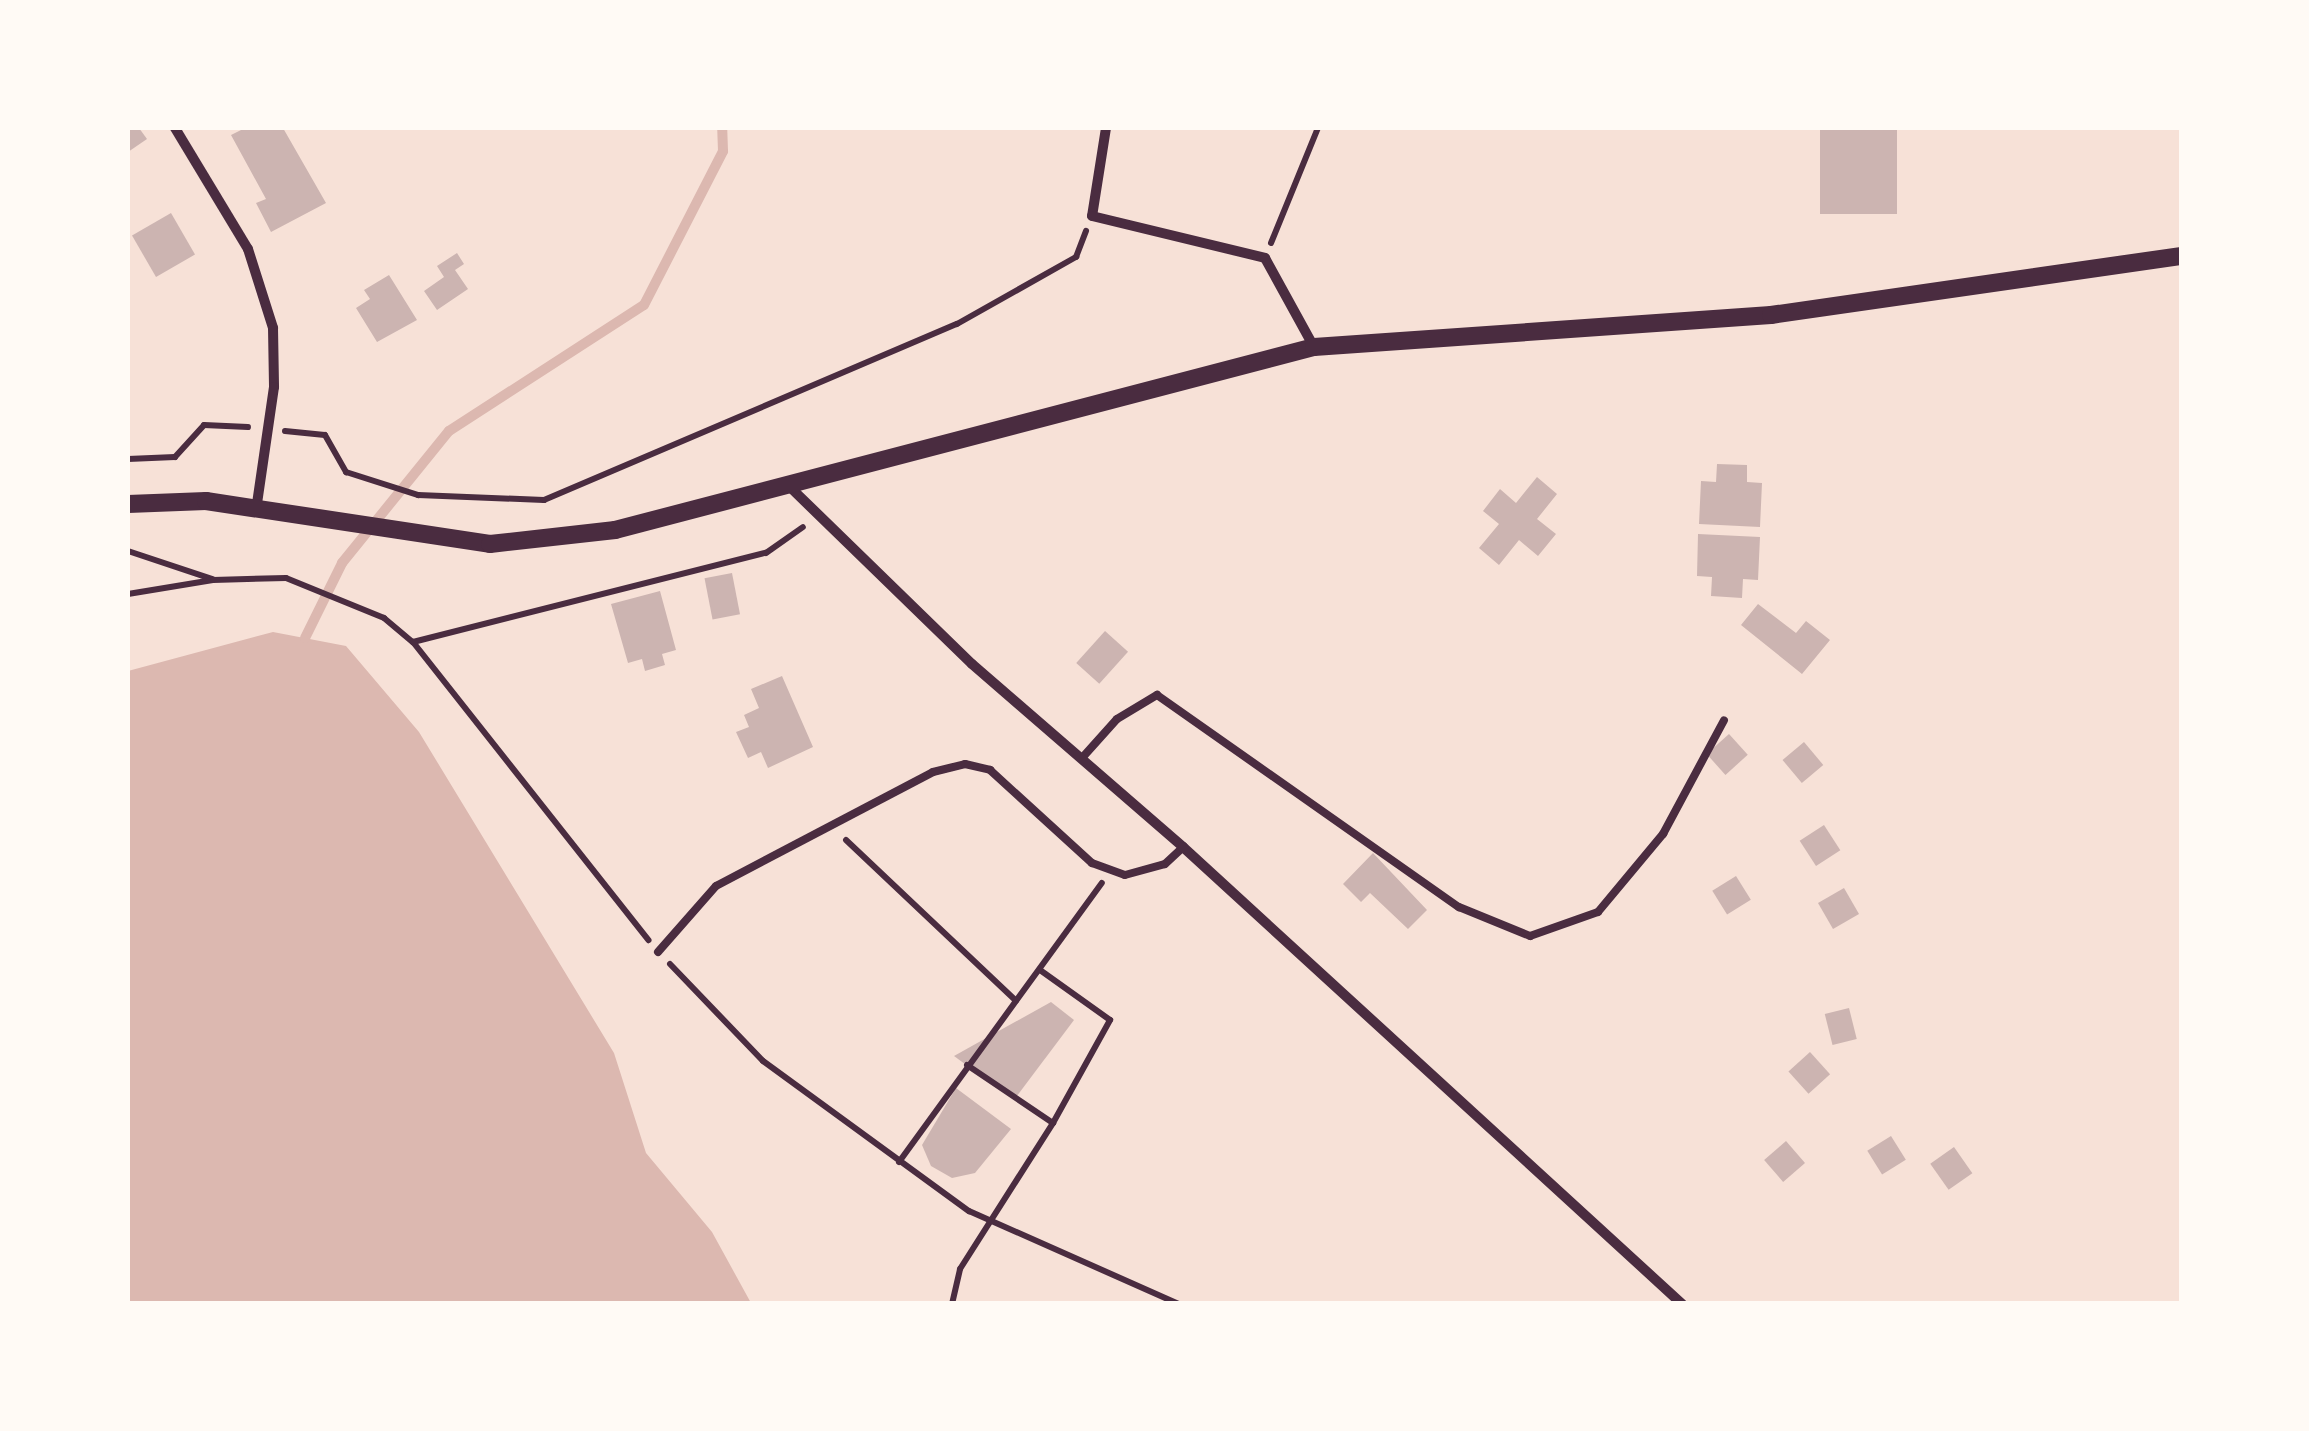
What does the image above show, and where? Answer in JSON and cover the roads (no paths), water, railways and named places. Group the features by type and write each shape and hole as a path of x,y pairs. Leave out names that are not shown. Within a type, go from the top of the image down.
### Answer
{"street":[{"path":"175,128 248,249 273,328 268,428 256,510"},
{"path":"1106,128 1092,216 1264,258 1314,347"},
{"path":"128,504 206,501 490,544 615,530 792,489 1314,347 1772,315 2182,256"},
{"path":"792,489 972,664 1183,847 1682,1304"}],"lane":[{"path":"1082,758 1117,719 1157,695 1459,907 1530,936 1598,912 1663,834 1724,720"},
{"path":"658,952 716,886 933,772 965,764 990,770 1092,864 1125,875 1165,864 1183,847"}],"waterway":[{"path":"305,638 342,563 449,431 644,305 723,151 722,128"}]}
